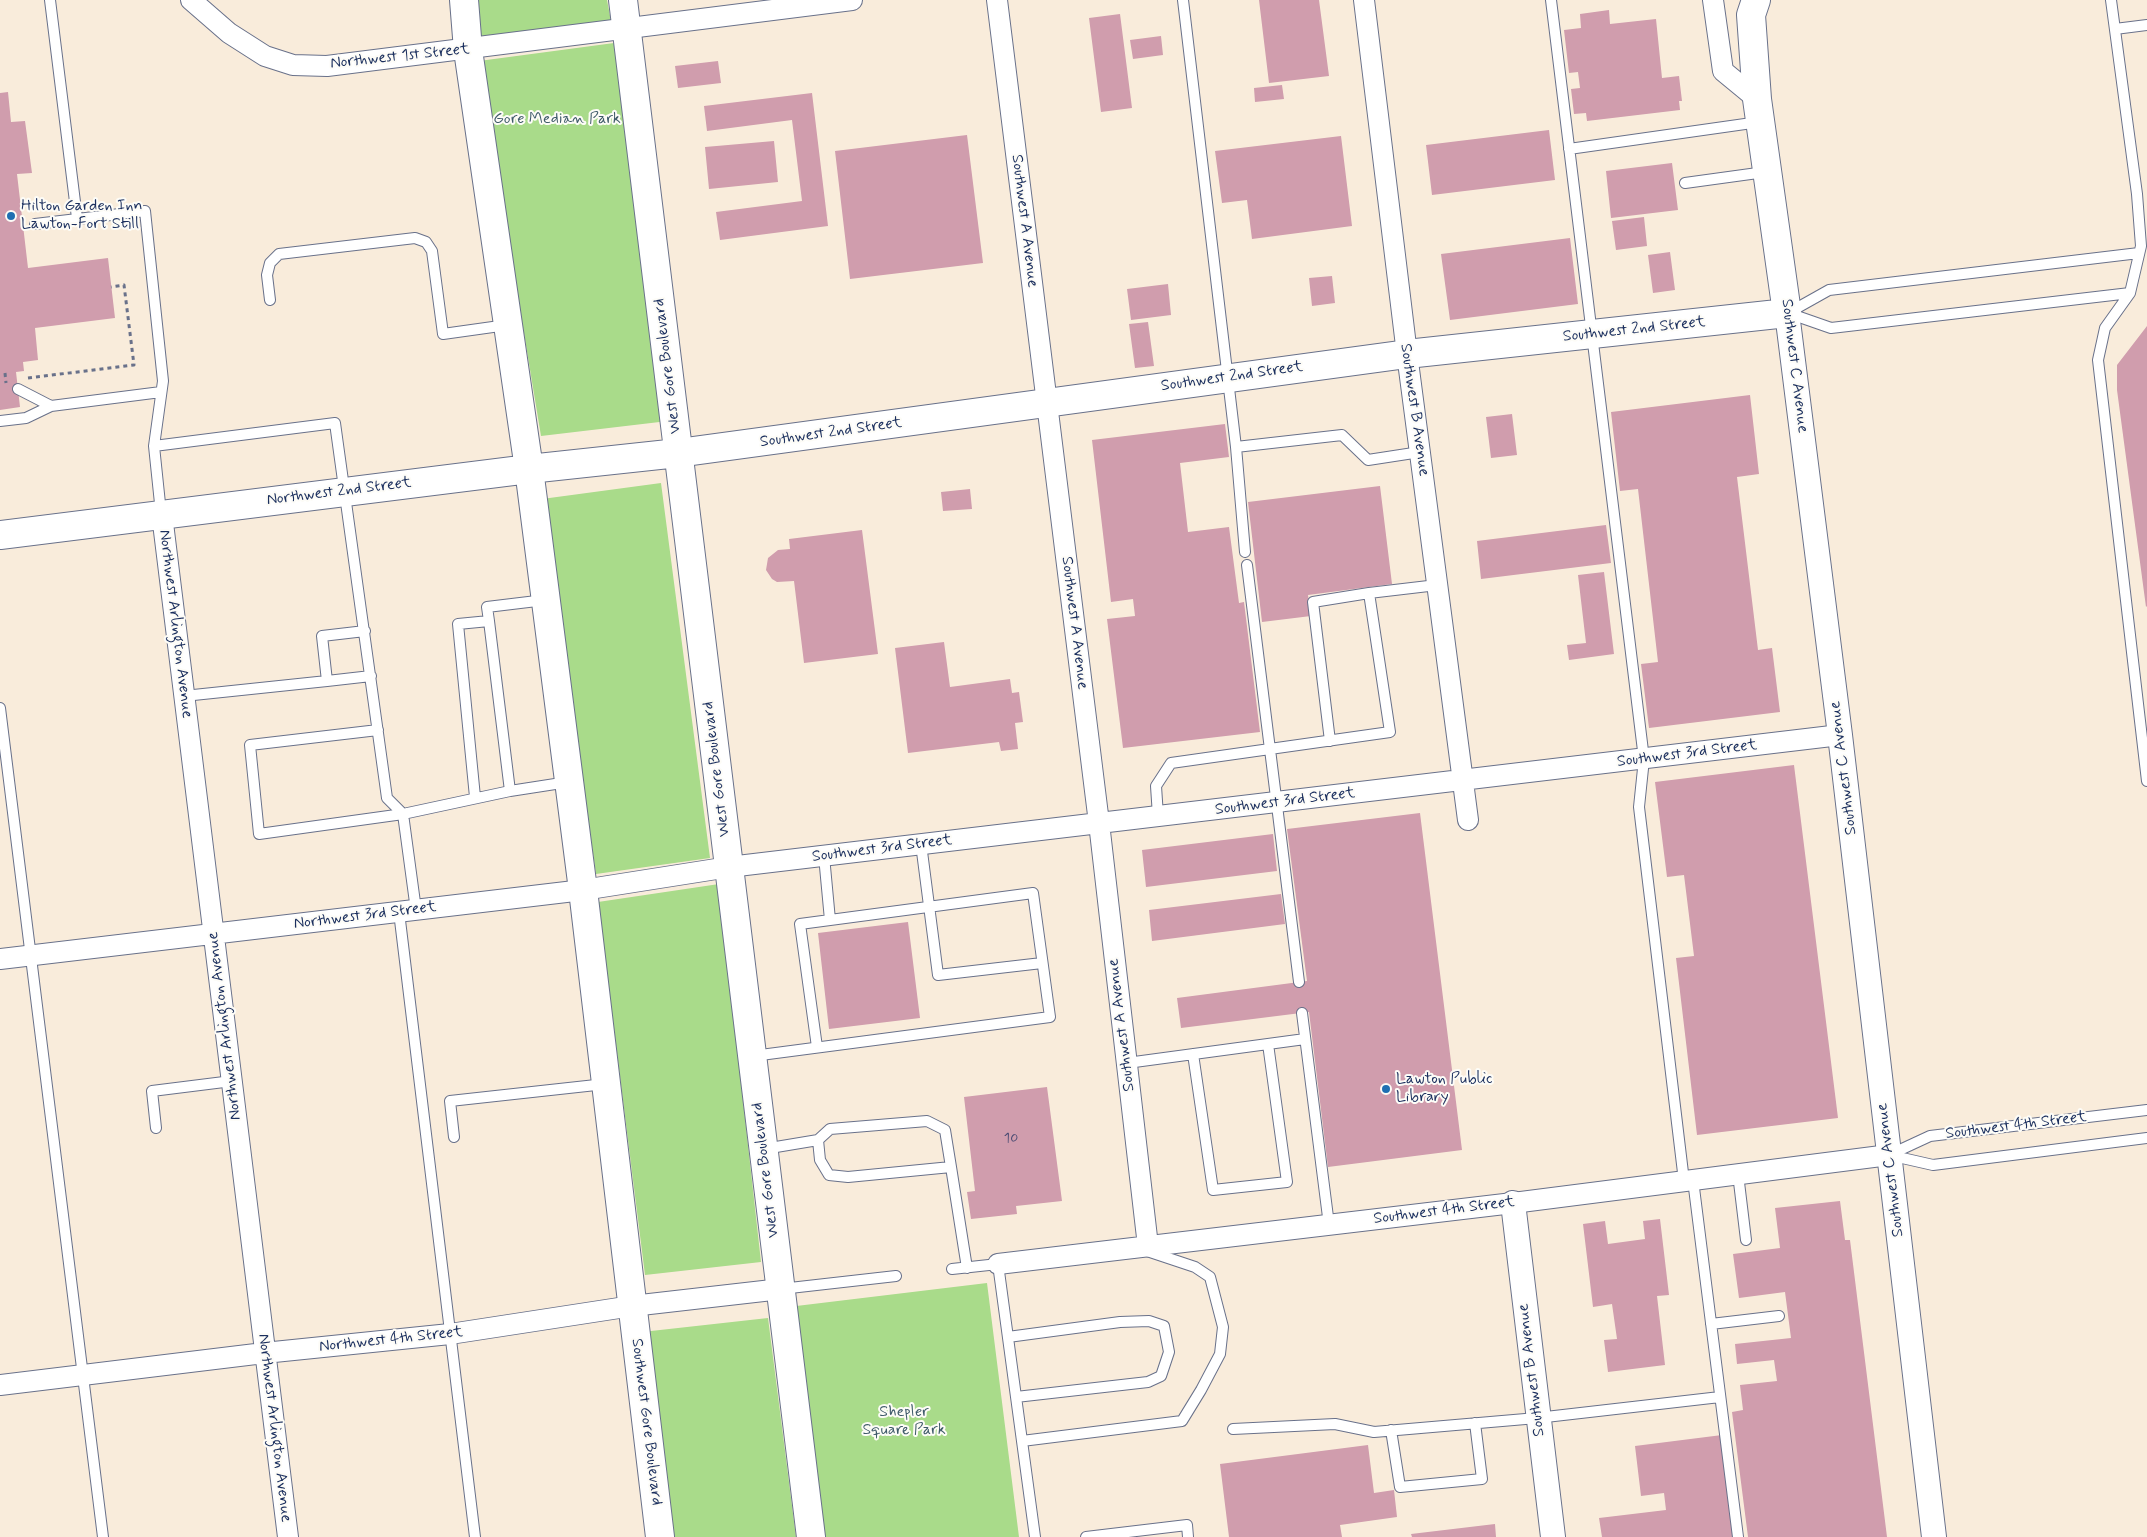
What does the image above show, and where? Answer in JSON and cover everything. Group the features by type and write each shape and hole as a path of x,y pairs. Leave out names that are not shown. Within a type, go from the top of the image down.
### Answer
{"main road":[{"path":"464,0 468,50 546,600 583,890 632,1306"},
{"name":"West Gore Boulevard","path":"623,0 811,1537"},
{"name":"Southwest C Avenue","path":"1756,0 1751,16 1758,110 1787,313"},
{"name":"Southwest 2nd Street","path":"678,453 1407,354 1787,313"},
{"name":"Northwest 2nd Street","path":"0,535 344,491 678,453"},
{"name":"Southwest Gore Boulevard","path":"632,1306 660,1537"}],"street":[{"name":"Northwest 1st Street","path":"191,0 246,45 265,56 293,64 327,66 628,30 810,3 852,0"},
{"name":"Southwest A Avenue","path":"996,0 1099,823 1127,1063 1142,1247"},
{"name":"Southwest B Avenue","path":"1364,0 1407,354 1468,820"},
{"path":"1713,0 1723,71 1758,110"},
{"name":"Southwest C Avenue","path":"1787,313 1840,735 1934,1537"},
{"name":"Northwest Arlington Avenue","path":"162,515 288,1537"},
{"name":"Southwest 3rd Street","path":"729,867 1840,735"},
{"name":"Northwest 3rd Street","path":"0,959 583,890 729,867"},
{"name":"Southwest 4th Street","path":"998,1264 1512,1203 1890,1155"},
{"name":"Southwest B Avenue","path":"1512,1203 1553,1537"},
{"name":"Northwest 4th Street","path":"0,1385 264,1353 450,1334 632,1306 781,1289"}],"lane":[{"path":"50,0 78,218"},
{"path":"1183,0 1236,447 1245,552"},
{"path":"1551,0 1644,759 1639,808 1689,1180 1711,1324 1738,1537"},
{"path":"2111,0 2137,194 2141,246 2130,294 2105,328 2098,360 2147,781"},
{"path":"2115,29 2147,25"},
{"path":"1569,149 1758,110"},
{"path":"1685,183 1768,171"},
{"path":"35,224 145,211 163,381 154,446 162,515"},
{"path":"270,300 267,275 270,263 279,254 415,238 426,242 432,251 443,334 508,325"},
{"path":"1787,313 1829,290 2139,253"},
{"path":"1787,313 1831,328 2130,294"},
{"path":"16,384 51,406"},
{"path":"0,422 26,418 51,406 161,392"},
{"path":"154,446 335,422 387,798 403,814 408,911 450,1334 475,1537"},
{"path":"1236,447 1342,435 1368,460 1420,452"},
{"path":"1247,565 1268,750 1299,982"},
{"path":"1330,741 1313,602 1437,585"},
{"path":"1158,816 1156,786 1171,763 1390,732 1369,593"},
{"path":"510,790 487,607 546,600"},
{"path":"475,797 458,624 489,621"},
{"path":"327,681 322,636 365,630"},
{"path":"184,696 371,676"},
{"path":"0,708 103,1537"},
{"path":"378,730 250,745 259,834 403,814 510,790 569,782"},
{"path":"921,844 938,975 1042,963"},
{"path":"824,856 830,920"},
{"path":"752,1056 817,1048 1050,1017 1033,892 800,924 817,1048"},
{"path":"1302,1013 1329,1225"},
{"path":"1127,1063 1306,1039"},
{"path":"1193,1054 1213,1190 1288,1182 1268,1044"},
{"path":"156,1128 152,1091 232,1081"},
{"path":"454,1137 450,1101 606,1084"},
{"name":"Southwest 4th Street","path":"1890,1155 1930,1136 2147,1110"},
{"path":"763,1149 818,1140 830,1129 927,1121 946,1130 967,1268"},
{"name":"Southwest 4th Street","path":"1890,1155 1933,1165 2147,1138"},
{"path":"818,1140 820,1160 829,1175 848,1177 951,1167"},
{"path":"1738,1174 1746,1240"},
{"path":"1022,1441 1182,1421 1202,1390 1220,1354 1223,1327 1210,1277 1195,1267 1142,1247"},
{"path":"952,1269 998,1264 1035,1537"},
{"path":"781,1289 896,1276"},
{"path":"1711,1324 1779,1316"},
{"path":"1008,1337 1120,1322 1149,1321 1164,1326 1169,1352 1161,1376 1148,1382 1016,1397"},
{"path":"1233,1429 1335,1424 1374,1432 1537,1418 1720,1397"},
{"path":"1391,1430 1400,1487 1482,1479 1475,1423"},
{"path":"1086,1537 1187,1526 1188,1537"}],"path":[{"path":"25,378 134,365 124,285 111,287"},
{"path":"0,381 16,384"}],"green space":[{"path":"476,0 607,0 611,21 481,36"},
{"name":"Gore Median Park","path":"614,43 668,421 541,436 479,61"},
{"path":"661,483 710,858 596,874 542,499"},
{"path":"719,884 761,1262 645,1275 598,902"},
{"name":"Shepler Square Park","path":"987,1283 1019,1537 817,1537 788,1307"},
{"path":"768,1318 796,1537 669,1537 642,1332"}],"building":[{"path":"1259,0 1319,0 1329,76 1269,83"},
{"path":"1609,10 1610,24 1656,19 1662,78 1679,76 1682,101 1679,101 1680,110 1587,121 1586,113 1574,114 1571,89 1580,88 1578,72 1569,73 1564,30 1581,28 1580,14"},
{"path":"1120,14 1132,108 1101,112 1089,18"},
{"path":"1161,36 1163,55 1133,59 1130,40"},
{"path":"718,61 721,83 678,88 675,66"},
{"path":"1282,85 1284,99 1255,102 1254,88"},
{"name":"Hilton Garden Inn Lawton-Fort Still","path":"8,92 11,122 25,121 32,173 17,174 28,268 108,258 115,318 35,328 38,360 23,362 24,371 16,372 20,407 0,410 0,93"},
{"path":"812,93 828,226 720,240 716,212 802,201 792,120 707,131 704,106"},
{"path":"1549,130 1555,180 1432,195 1426,145"},
{"path":"967,135 983,263 850,279 835,151"},
{"path":"1341,136 1352,226 1252,239 1247,200 1222,203 1215,151"},
{"path":"774,141 778,182 709,189 705,147"},
{"path":"1672,163 1678,210 1611,218 1606,171"},
{"path":"1644,217 1647,246 1616,250 1612,221"},
{"path":"1570,238 1578,304 1450,320 1441,254"},
{"path":"1670,252 1675,290 1653,293 1648,255"},
{"path":"1332,276 1335,303 1312,306 1309,278"},
{"path":"1168,284 1171,315 1131,320 1127,289"},
{"path":"1148,322 1154,366 1135,368 1129,324"},
{"path":"2147,326 2146,607 2117,390 2117,365"},
{"path":"1750,395 1759,474 1737,477 1758,650 1772,648 1780,712 1649,728 1641,664 1658,662 1638,489 1620,491 1611,412"},
{"path":"1512,414 1517,455 1491,458 1486,417"},
{"path":"1225,424 1229,457 1180,463 1188,532 1229,527 1239,603 1244,602 1260,732 1123,748 1107,619 1135,616 1133,599 1111,602 1092,440"},
{"path":"1380,486 1392,584 1308,595 1311,616 1262,622 1248,502"},
{"path":"970,489 972,509 943,511 941,492"},
{"path":"1606,525 1611,563 1481,579 1477,541"},
{"path":"862,530 878,654 804,663 794,581 777,582 772,579 766,570 768,558 778,550 790,549 789,539"},
{"path":"1604,572 1614,654 1569,660 1567,645 1586,643 1578,575"},
{"path":"944,642 950,687 1010,679 1012,693 1019,692 1023,722 1015,723 1018,749 1001,751 999,742 908,753 895,648"},
{"path":"1794,765 1838,1118 1697,1135 1676,958 1694,956 1684,875 1667,877 1655,782"},
{"name":"Lawton Public Library","path":"1420,813 1462,1150 1328,1167 1309,1012 1181,1028 1177,998 1307,981 1287,829"},
{"path":"1273,834 1277,871 1146,887 1142,850"},
{"path":"1281,894 1285,924 1152,941 1149,910"},
{"path":"908,922 920,1018 829,1029 818,933"},
{"path":"1047,1087 1062,1201 1016,1206 1017,1214 971,1219 967,1192 975,1191 964,1097"},
{"path":"1840,1201 1845,1240 1850,1240 1887,1537 1748,1537 1732,1412 1743,1410 1740,1385 1777,1381 1774,1360 1737,1364 1735,1344 1791,1338 1785,1292 1739,1298 1733,1254 1780,1248 1775,1208"},
{"path":"1660,1219 1669,1295 1657,1296 1665,1365 1608,1372 1604,1340 1617,1339 1612,1304 1593,1307 1583,1224 1605,1221 1608,1244 1645,1239 1643,1221"},
{"path":"1722,1435 1735,1537 1602,1537 1599,1518 1666,1510 1664,1493 1641,1496 1635,1446"},
{"path":"1368,1445 1374,1493 1394,1490 1397,1517 1340,1525 1342,1537 1229,1537 1220,1464"},
{"path":"1495,1524 1496,1537 1412,1537 1411,1534"}],"place":[{"name":"Hilton Garden Inn Lawton-Fort Still","path":"11,216"},
{"name":"Lawton Public Library","path":"1386,1089"}]}
